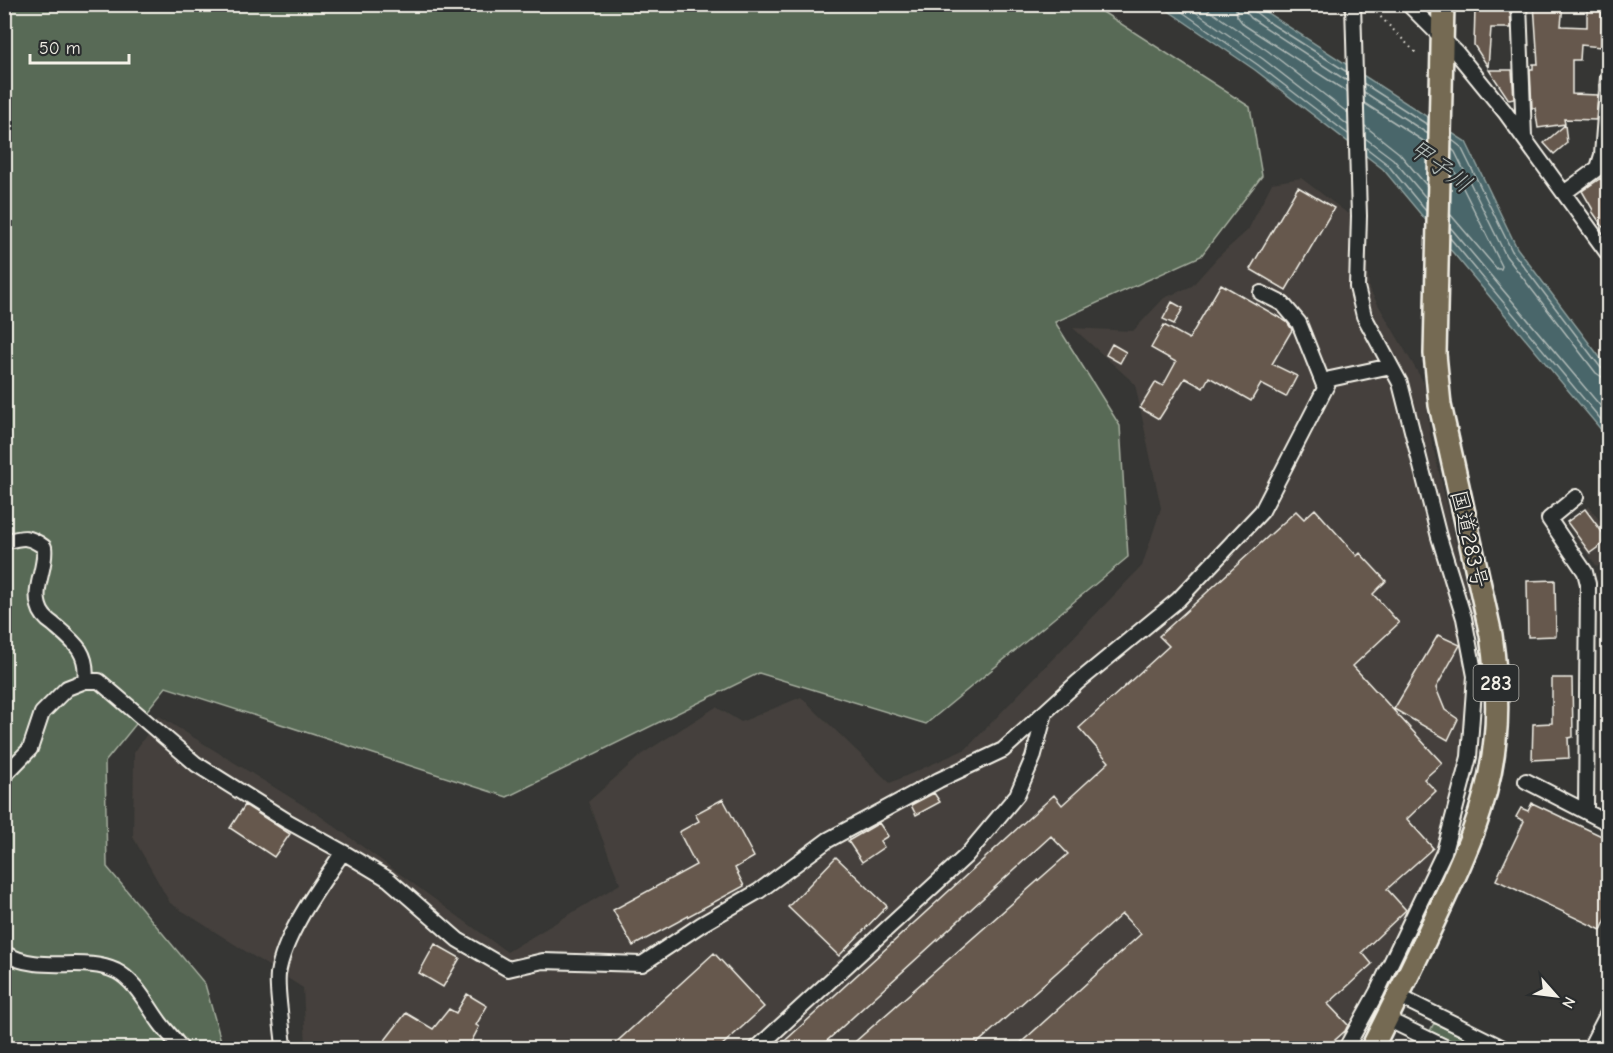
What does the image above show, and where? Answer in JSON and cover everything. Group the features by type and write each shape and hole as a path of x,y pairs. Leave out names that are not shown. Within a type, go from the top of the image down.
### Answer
{"highway":[{"name":"国道283号","path":"1443,4 1449,53"},
{"name":"国道283号","path":"1387,1048 1393,1022 1473,869 1490,826 1503,771 1510,701 1502,622 1459,440 1450,392 1443,303 1449,53 1457,4"},
{"name":"国道283号","path":"1372,1048 1393,1022"}],"street":[{"path":"1346,1048 1377,992 1444,852 1469,757 1475,676 1464,618 1439,537 1400,383 1364,316 1357,287 1359,216 1353,4"},
{"path":"1408,4 1524,137 1608,254"},
{"path":"1519,4 1524,137"},
{"path":"1564,192 1598,168 1602,155 1608,101 1608,77"},
{"path":"1261,293 1283,304 1299,323 1325,388"},
{"path":"4,776 30,749 42,713 67,688 85,681 99,681 196,764 287,821 388,879 458,940 508,969 543,961 642,964 702,924 759,891 828,840 939,780 1003,750 1178,600 1262,511 1330,379 1391,366"},
{"path":"1576,497 1549,519 1585,572 1588,584 1586,811"},
{"path":"4,542 19,537 33,539 44,546 45,558 39,585 38,606 46,618 78,647 85,658 87,669 85,681"},
{"path":"758,1048 966,856 1017,795 1033,758 1045,712"},
{"path":"1526,782 1608,822"},
{"path":"284,1048 278,977 283,949 343,852"},
{"path":"4,953 21,962 100,966 117,972 132,984 181,1048"},
{"path":"1404,999 1503,1048"},
{"path":"1590,1048 1608,1015"},
{"path":"1393,1022 1447,1048"}],"path":[{"path":"1368,4 1417,54"}],"shaded area":[{"path":"1301,178 1347,213 1364,215 1369,289 1424,383 1430,434 1474,618 1482,681 1479,754 1455,844 1357,1048 306,1048 303,988 170,903 133,837 134,753 159,716 319,815 507,952 620,884 588,802 642,754 716,707 741,722 801,697 890,783 966,749 1142,566 1161,508 1135,384 1073,328 1133,331 1164,298 1192,286 1217,258 1248,230 1272,183"},
{"path":"1589,506 1608,532 1608,558 1597,567 1566,524"}],"green space":[{"path":"5,5 1092,5 1250,107 1262,176 1201,256 1055,322 1120,426 1128,557 926,724 759,673 507,797 166,687 105,762 107,867 205,984 223,1048 5,1048"},
{"path":"1434,1023 1485,1048 1465,1048 1430,1031"}],"water":[{"name":"甲子川","path":"1160,5 1255,5 1466,142 1517,248 1608,368 1608,438 1383,169 1255,70"}],"building":[{"path":"1534,4 1563,4 1561,26 1587,27 1587,5 1602,5 1601,47 1581,45 1580,60 1572,60 1572,94 1598,95 1596,120 1564,119 1565,124 1538,128 1535,108 1532,108 1530,69 1533,69 1533,64 1538,64"},
{"path":"1475,8 1510,8 1511,28 1491,28 1488,67 1474,45"},
{"path":"1489,70 1512,70 1514,99 1509,100"},
{"path":"1565,125 1567,143 1554,154 1544,143"},
{"path":"1601,178 1608,190 1608,234 1582,191"},
{"path":"1298,187 1334,208 1286,290 1250,269"},
{"path":"1221,284 1287,322 1292,330 1272,364 1297,376 1286,397 1261,384 1251,401 1209,377 1203,388 1185,378 1159,419 1140,408 1156,382 1163,386 1176,362 1151,348 1164,325 1189,339"},
{"path":"1172,302 1183,308 1174,324 1163,319"},
{"path":"1112,344 1126,352 1120,363 1106,355"},
{"path":"1315,509 1357,556 1360,553 1386,581 1373,594 1399,623 1353,666 1442,763 1424,779 1436,791 1407,819 1433,848 1387,889 1406,910 1362,952 1372,964 1328,1004 1348,1025 1345,1031 1326,1048 1015,1048 1141,934 1122,914 972,1048 848,1048 1068,854 1051,836 819,1048 777,1048 1054,795 1062,805 1109,762 1079,728 1169,646 1159,636 1296,511 1304,519"},
{"path":"1585,509 1608,540 1590,553 1567,522"},
{"path":"1555,580 1556,636 1528,637 1527,581"},
{"path":"1438,635 1460,645 1436,688 1445,710 1458,719 1448,740 1394,709"},
{"path":"1552,678 1572,678 1573,737 1568,738 1569,758 1532,760 1533,724 1552,723"},
{"path":"934,793 940,802 916,815 911,805"},
{"path":"723,799 754,857 735,868 744,886 633,946 613,910 696,865 679,832 699,821 695,814"},
{"path":"1532,803 1608,839 1608,915 1601,930 1496,880 1524,821 1516,817 1521,808 1528,811"},
{"path":"245,805 290,834 274,857 230,828"},
{"path":"879,823 888,836 880,841 884,847 862,862 848,841"},
{"path":"836,857 887,906 839,956 788,907"},
{"path":"435,944 460,958 443,987 419,973"},
{"path":"714,953 764,1007 719,1048 610,1048"},
{"path":"467,994 487,1006 476,1025 479,1027 468,1048 379,1048 406,1013 433,1029 449,1009 456,1013"}]}
